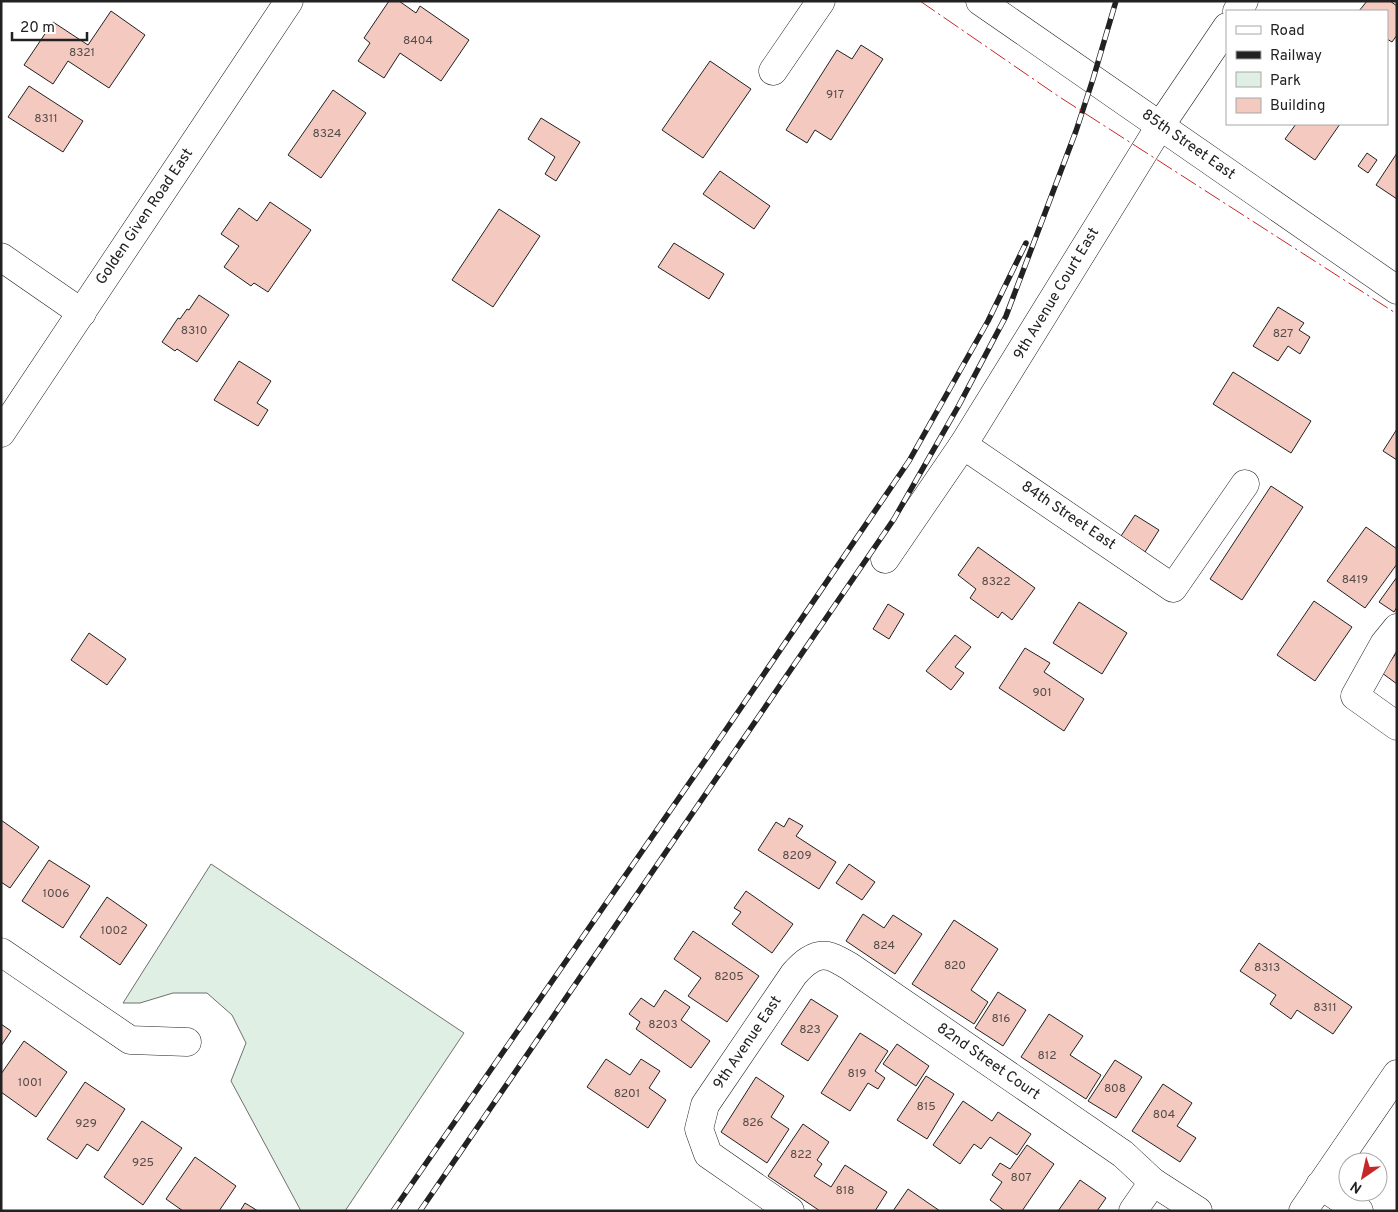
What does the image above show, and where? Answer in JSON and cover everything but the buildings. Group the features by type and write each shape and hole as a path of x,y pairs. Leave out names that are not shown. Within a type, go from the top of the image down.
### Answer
{"street":[{"name":"Golden Given Road East","path":"1,433 289,1"},
{"path":"773,70 821,1"},
{"name":"85th Street East","path":"980,1 1397,290"},
{"name":"9th Avenue Court East","path":"885,559 963,445 1160,126 1226,28"},
{"path":"1,257 82,313"},
{"name":"84th Street East","path":"963,445 1173,588 1245,484"},
{"path":"1397,628 1384,644 1355,696 1397,726"},
{"path":"1,952 130,1040 187,1042"},
{"name":"82nd Street Court","path":"816,957 827,956 849,966 1123,1154 1153,1182 1198,1211"},
{"name":"9th Avenue East","path":"790,1211 708,1154 699,1129 705,1105 794,974 803,963 816,957"},
{"path":"1303,1211 1397,1074"},
{"path":"1133,1211 1153,1182"},
{"path":"1320,1185 1359,1211"}],"green space":[{"path":"211,864 464,1033 345,1211 301,1211 231,1081 246,1043 232,1015 207,993 173,993 140,1003 123,1003"}],"railway":[{"path":"420,1211 894,519 959,405 1006,316 1076,131 1116,1"},
{"path":"393,1211 708,756 909,461 988,321 1026,243"}],"power":[{"path":"920,1 1058,96 1397,314"}]}
